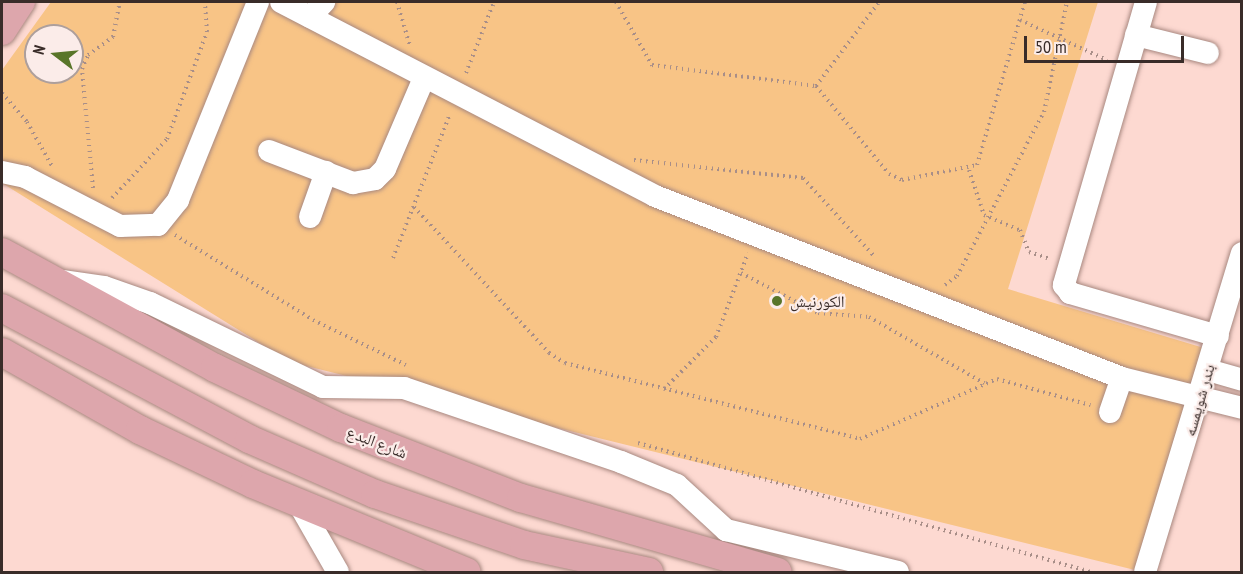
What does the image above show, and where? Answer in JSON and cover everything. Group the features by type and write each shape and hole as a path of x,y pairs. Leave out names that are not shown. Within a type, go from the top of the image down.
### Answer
{"main road":[{"path":"2,31 21,2"},
{"name":"شارع البدع","path":"2,252 49,279 341,428 521,498 725,568 778,573"},
{"path":"2,308 239,434 375,494 524,545 649,573"},
{"path":"4,355 140,429 299,504 467,573"}],"lane":[{"path":"2,172 25,177 95,216 133,230 158,225 178,200 258,2"},
{"path":"281,2 317,10 424,78 465,86 609,176 1122,378 1242,408"},
{"path":"1146,2 1064,285 1068,292 1218,336"},
{"path":"1136,35 1208,53"},
{"path":"269,151 361,183 380,175 424,78"},
{"path":"310,217 326,172"},
{"name":"بندر شويمسه","path":"1145,573 1156,548 1242,253"},
{"path":"49,279 104,287 150,303 323,387 404,388 621,462 677,485 726,530 898,573"},
{"path":"1208,370 1242,380"},
{"path":"1110,412 1122,378"},
{"path":"299,504 338,573"},
{"name":"بندر شويمسه","path":"1156,548 1161,573"}],"path":[{"path":"95,216 82,69 88,55 113,37 120,2"},
{"path":"95,216 167,139 207,32 206,2"},
{"path":"397,2 411,47 419,52"},
{"path":"393,258 465,86 494,2"},
{"path":"616,2 644,58 661,69 816,86 895,179 969,170 980,157 1025,2"},
{"path":"816,86 879,2"},
{"path":"935,284 950,284 957,276 1044,111 1067,2"},
{"path":"1020,20 1126,68"},
{"path":"455,73 465,86"},
{"path":"2,93 39,139 63,198"},
{"path":"622,159 803,178 883,264"},
{"path":"969,170 989,219 1020,230 1029,252 1069,264"},
{"path":"414,207 556,359 663,390 860,439 984,383 1013,380 1110,412"},
{"path":"158,225 313,320 415,369"},
{"path":"663,390 716,337 754,235"},
{"path":"741,273 818,313 868,317 984,383"},
{"path":"628,440 1090,573"}],"shaded area":[{"path":"51,2 1098,2 1008,289 1204,348 1139,571 290,362 2,183 2,70 24,39 24,84 84,84 84,24 35,24"}],"place":[{"name":"الكورنيش","path":"777,301"}]}
